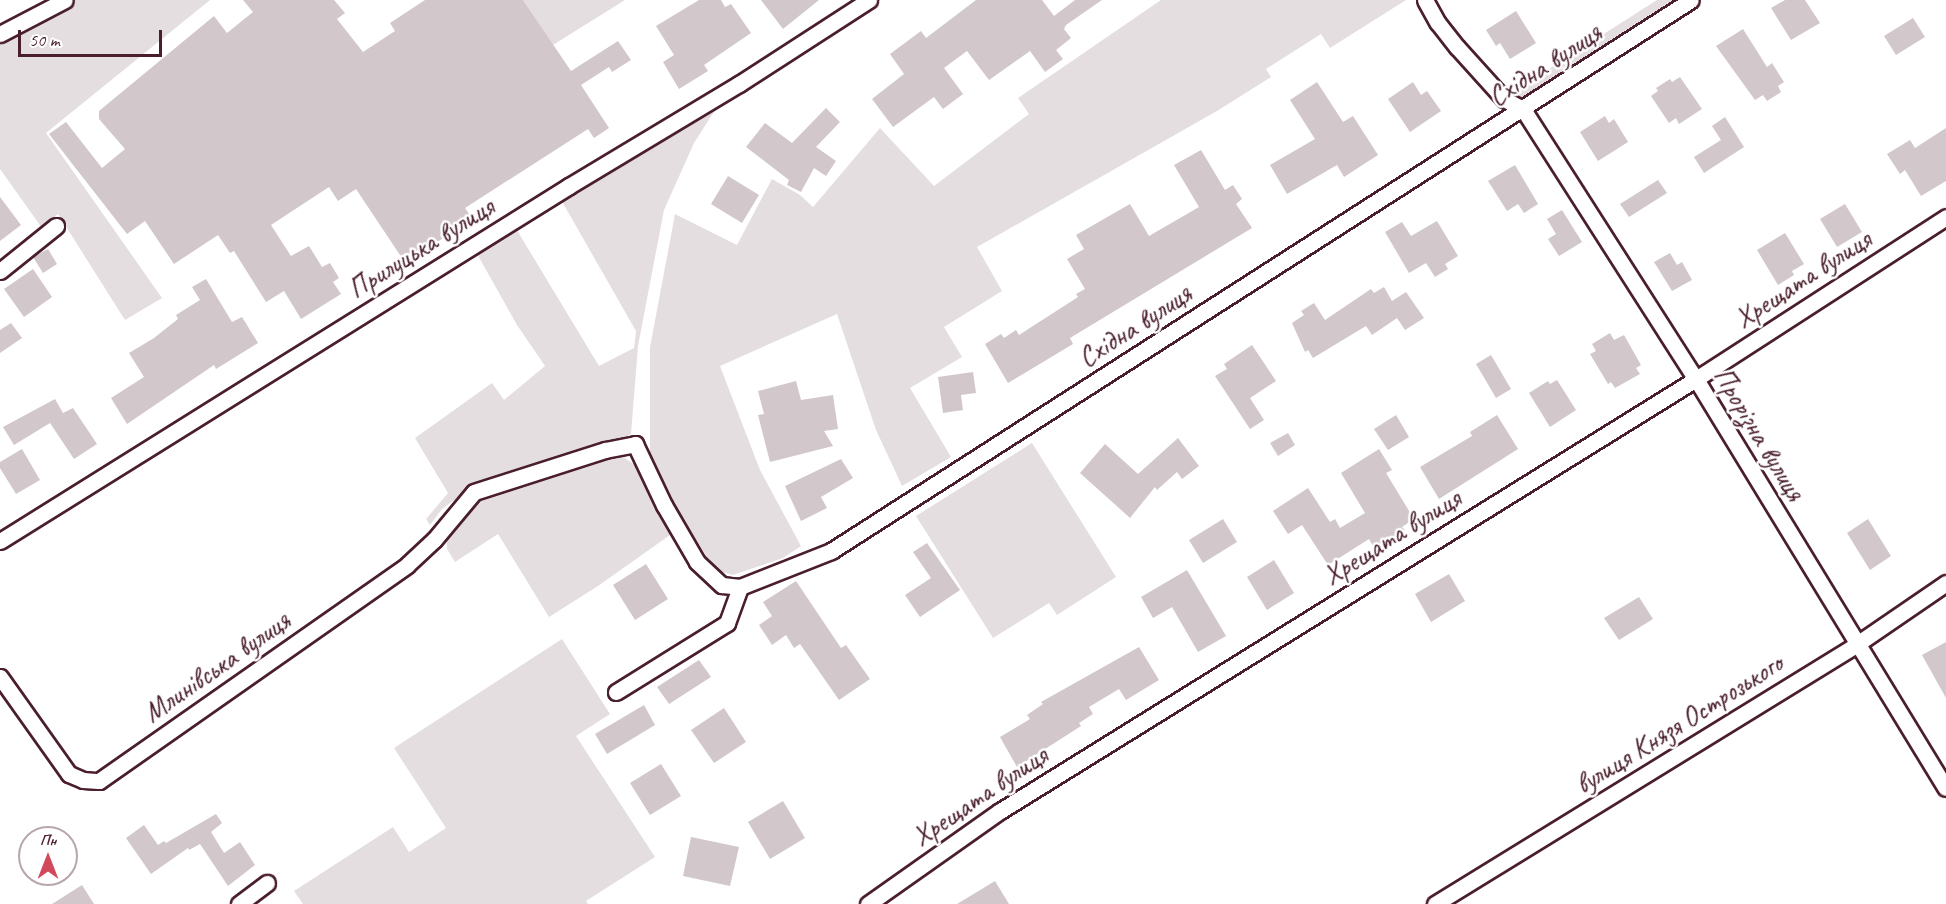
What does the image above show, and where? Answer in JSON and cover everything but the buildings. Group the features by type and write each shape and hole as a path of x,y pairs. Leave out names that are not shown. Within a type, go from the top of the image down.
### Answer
{"street":[{"path":"0,34 65,0"},
{"name":"Прилуцька вулиця","path":"0,541 569,186 740,84 869,0"},
{"path":"1425,0 1438,23 1504,99 1523,109"},
{"name":"Східна вулиця","path":"740,587 831,551 1692,0"},
{"name":"Прорізна вулиця","path":"1523,109 1696,379 1946,788"},
{"name":"Хрещата вулиця","path":"867,904 1000,811 1696,379 1946,217"},
{"path":"0,271 56,226"},
{"name":"Млинівська вулиця","path":"0,677 69,774 84,780 99,781 407,565 434,540 474,492 605,450 635,444 664,505 697,562 722,585 740,587"},
{"name":"вулиця Князя Острозького","path":"1435,904 1857,645 1946,583"},
{"path":"616,692 727,623 740,587"},
{"path":"239,904 267,883"}],"shaded area":[{"path":"76,0 210,0 46,133 162,298 125,320 58,214 42,228 0,169 0,40"},
{"path":"523,0 625,0 553,45"},
{"path":"1161,0 1406,0 1330,48 1321,34 1266,69 1271,77 1217,111 977,247 1002,291 944,327 962,357 910,388 951,457 902,486 876,430 837,314 720,366 760,470 801,546 783,558 733,575 715,570 672,501 650,455 650,347 675,214 737,245 772,179 800,195 813,207 880,128 934,186 1029,114 1018,98"},
{"path":"1657,0 1673,0 1516,101 1511,93"},
{"path":"719,104 694,143 664,210 638,346 631,434 620,440 472,487 442,509 430,525 426,519 448,493 415,438 492,383 504,400 545,366 517,325 476,252 515,227 599,366 634,348 636,331 560,198"},
{"path":"1032,443 1116,577 1057,615 1049,603 993,638 916,516"},
{"path":"608,456 622,456 635,465 670,535 598,586 549,617 498,534 455,562 447,549 447,535 477,498"},
{"path":"562,639 610,714 576,736 655,857 586,901 588,904 303,904 294,891 393,827 409,852 446,828 394,748"}]}
